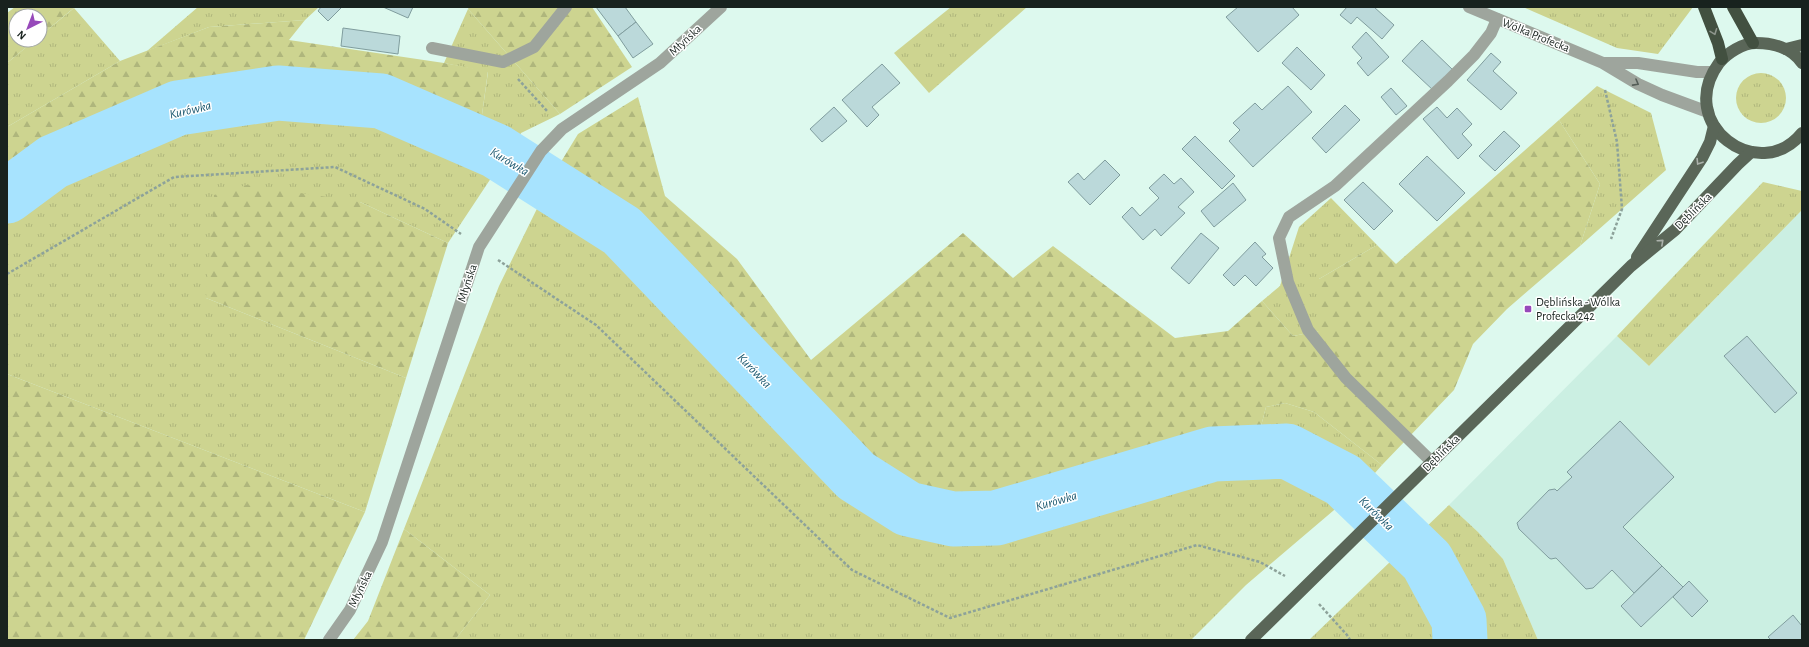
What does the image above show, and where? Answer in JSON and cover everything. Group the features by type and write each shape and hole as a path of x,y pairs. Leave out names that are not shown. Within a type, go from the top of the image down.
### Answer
{"highway":[{"path":"1704,7 1718,43 1722,59"},
{"path":"1733,7 1753,43"}],"main road":[{"path":"1800,139 1783,148 1768,152 1751,152 1737,147 1724,138 1714,126 1708,112 1706,92 1712,72 1722,59 1739,47 1753,43 1770,44 1786,49 1802,63"},
{"path":"1786,49 1802,45"},
{"name":"Dęblińska","path":"1631,266 1702,158 1710,142 1714,126"},
{"name":"Dęblińska","path":"1251,640 1631,266 1675,230 1751,152"}],"street":[{"path":"432,48 503,62 534,47 566,7"},
{"name":"Młyńska","path":"329,640 350,610 382,542 479,247 495,221 541,151 562,129 660,63 721,7"},
{"name":"Wólka Profecka","path":"1469,7 1603,63 1638,84 1662,95 1708,112"},
{"path":"1432,462 1346,378 1308,330 1288,282 1278,238 1289,217 1335,186 1448,82 1491,33 1497,20"},
{"name":"Wólka Profecka","path":"1603,63 1638,63 1697,72 1712,72"}],"path":[{"path":"503,62 562,129"},
{"path":"1603,84 1617,142 1622,209 1611,239"},
{"path":"7,274 174,177 335,167 425,209 596,325 852,570 950,618 1197,545 1260,562 1305,587 1350,640"}],"shaded area":[{"path":"1802,210 1802,640 1538,640 1503,559 1478,532 1449,505 1617,336 1649,366"}],"green space":[{"path":"75,7 48,29 48,8 14,8"},
{"path":"198,7 319,7 305,20 209,27 147,51"},
{"path":"469,7 592,7 632,67 560,114 468,9"},
{"path":"951,7 1027,7 929,93 894,53"},
{"path":"1523,7 1693,7 1658,54 1617,48"},
{"path":"74,8 120,61 7,127 7,63 25,48 48,48 48,29"},
{"path":"468,9 560,114 521,133 448,243 360,202 206,298 406,378 365,512 7,374 7,179 176,87 269,75 386,89 480,129 488,72 444,63"},
{"path":"8,12 8,48 25,48 7,63"},
{"path":"305,20 289,40 488,71 480,129 386,89 269,75 176,87 7,179 7,127 120,61 209,27"},
{"path":"1761,73 1770,75 1781,84 1786,98 1784,107 1775,118 1761,123 1752,121 1741,112 1736,98 1738,89 1747,78"},
{"path":"1597,86 1651,113 1666,170 1580,246 1600,184 1559,120"},
{"path":"638,97 665,196 737,259 811,360 963,233 1013,278 1053,246 1175,338 1228,331 1262,301 1293,336 1319,331 1319,279 1377,245 1396,264 1559,120 1600,184 1580,246 1507,309 1473,344 1454,390 1382,465 1314,412 1285,403 1266,407 1260,430 1146,461 1010,502 927,504 852,456 635,227 556,170 578,134"},
{"path":"556,170 635,227 852,456 1010,502 1146,461 1260,430 1266,407 1285,403 1314,412 1382,465 1367,482 1246,585 1191,640 455,640 490,595 404,529 499,286"},
{"path":"1763,182 1802,191 1802,210 1649,366 1617,336"},
{"path":"247,185 360,202 448,243 406,378 206,298 214,195"},
{"path":"1331,198 1377,245 1319,279 1319,331 1293,336 1262,301 1280,286 1299,227"},
{"path":"7,374 365,512 304,640 7,640"},
{"path":"1449,505 1478,532 1503,559 1538,640 1309,640"},
{"path":"404,529 490,595 455,640 353,640 368,621"}],"building":[{"path":"321,7 342,7 328,21 318,11"},
{"path":"383,7 413,7 408,18"},
{"path":"596,7 625,7 636,22 618,36"},
{"path":"1238,7 1292,7 1299,15 1258,52 1226,17"},
{"path":"1347,7 1374,7 1394,25 1382,39 1357,17 1351,24 1340,15"},
{"path":"636,22 653,44 633,58 618,36"},
{"path":"343,28 400,36 398,54 341,46"},
{"path":"1366,32 1389,57 1368,76 1357,63 1362,58 1352,47"},
{"path":"1422,40 1454,71 1434,91 1402,61"},
{"path":"1297,47 1325,75 1311,90 1282,63"},
{"path":"1491,53 1501,62 1493,71 1517,93 1501,110 1467,80"},
{"path":"882,64 900,83 872,107 879,115 867,127 842,100"},
{"path":"1288,86 1312,112 1253,167 1229,141 1240,130 1233,123 1255,103 1262,110"},
{"path":"1391,88 1407,106 1396,115 1381,97"},
{"path":"1345,105 1360,120 1326,153 1312,138"},
{"path":"834,107 847,121 822,142 810,129"},
{"path":"1437,107 1447,118 1457,108 1472,124 1462,134 1472,145 1458,159 1423,119"},
{"path":"1504,131 1520,146 1495,171 1479,156"},
{"path":"1195,136 1235,176 1222,189 1182,149"},
{"path":"1427,156 1465,193 1437,221 1399,184"},
{"path":"1105,160 1120,175 1090,205 1068,182 1078,173 1084,180"},
{"path":"1164,174 1174,184 1181,178 1194,192 1178,207 1185,213 1161,236 1155,229 1143,240 1122,217 1132,207 1140,216 1159,198 1149,188"},
{"path":"1363,182 1393,211 1374,230 1344,200"},
{"path":"1233,183 1246,200 1214,227 1201,211"},
{"path":"1201,233 1219,248 1189,284 1171,268"},
{"path":"1255,242 1266,254 1262,257 1273,268 1256,286 1245,275 1234,286 1223,275"},
{"path":"1747,336 1797,393 1775,413 1724,356"},
{"path":"1620,421 1674,477 1623,527 1662,566 1634,593 1612,570 1593,588 1586,589 1556,558 1549,558 1519,529 1517,523 1549,490 1555,489 1557,491 1572,477 1567,472"},
{"path":"1662,566 1683,587 1641,627 1621,606"},
{"path":"1689,581 1708,601 1692,617 1673,597"},
{"path":"1793,615 1802,626 1802,639 1771,640 1768,637"}],"waterway":[{"name":"Kurówka","path":"7,196 53,162 178,108 278,93 381,101 496,151 622,231 856,476 908,509 953,519 996,518 1213,454 1287,451 1343,480 1427,561 1459,620 1460,640"}],"place":[{"name":"Dęblińska - Wólka Profecka 242","path":"1528,309"}]}
